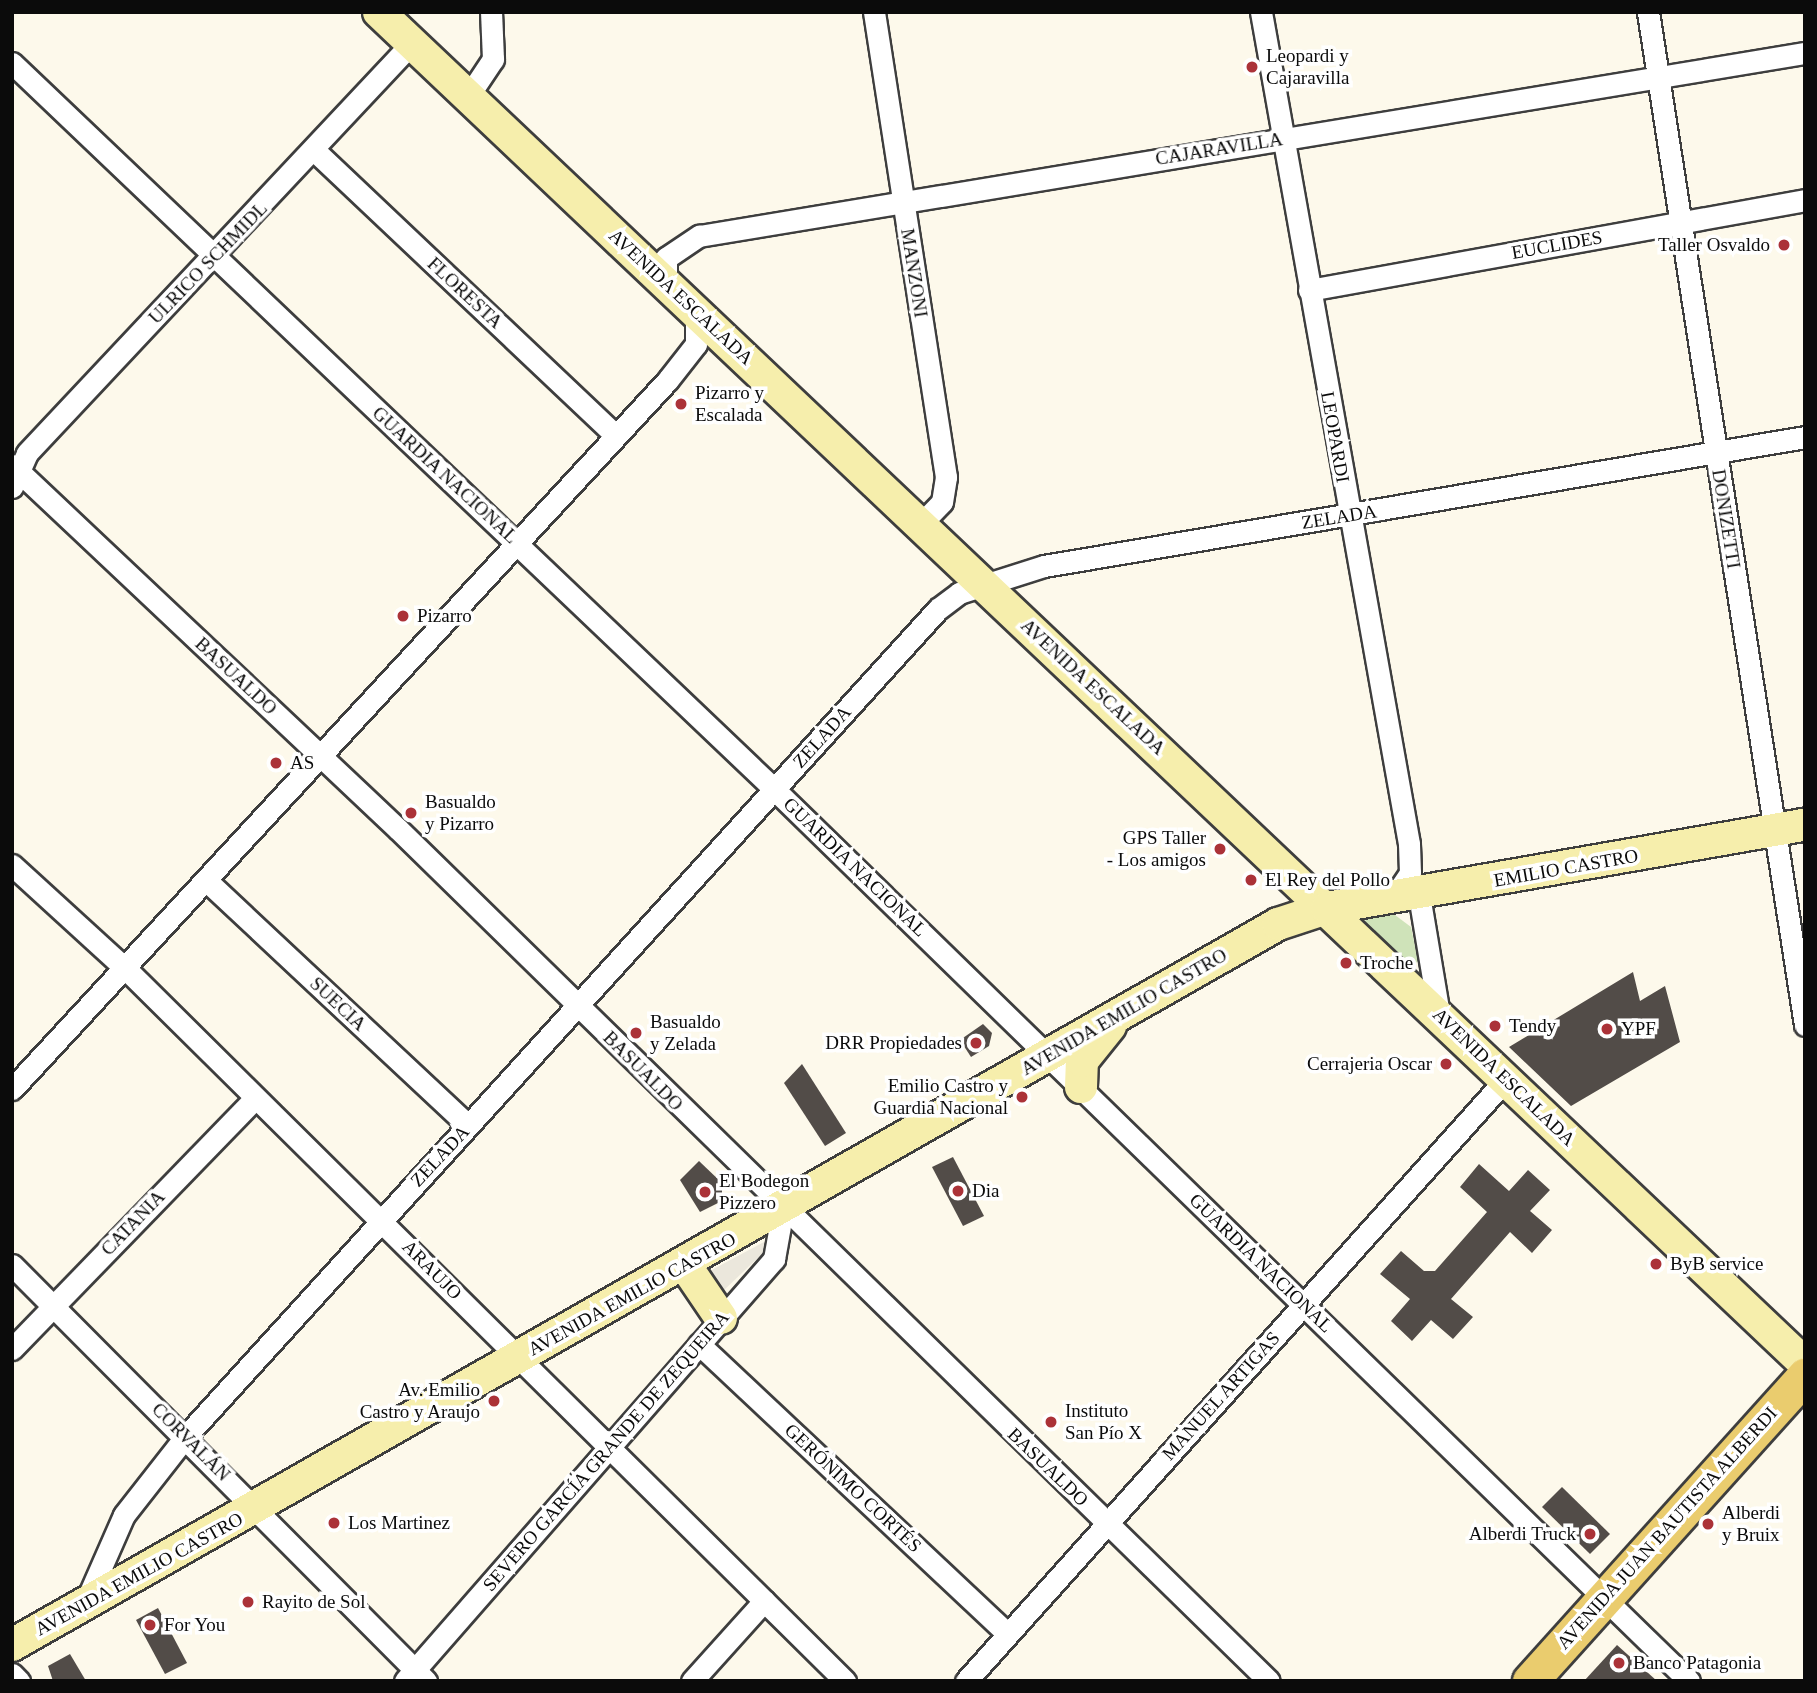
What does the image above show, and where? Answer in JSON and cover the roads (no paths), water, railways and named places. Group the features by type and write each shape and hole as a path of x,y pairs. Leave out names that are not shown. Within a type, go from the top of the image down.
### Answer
{"main road":[{"name":"AVENIDA JUAN BAUTISTA ALBERDI","path":"1531,1681 1805,1376"}],"street":[{"name":"AVENIDA ESCALADA","path":"379,12 467,98 696,309 981,584 1439,1014 1805,1364"},
{"path":"467,98 493,59 491,12"},
{"name":"MANZONI","path":"874,12 946,477 942,502 921,524"},
{"name":"LEOPARDI","path":"1261,12 1409,844 1410,873 1406,897"},
{"name":"DONIZETTI","path":"1648,12 1715,453 1790,827 1805,1025"},
{"name":"ULRICO SCHMIDL","path":"14,474 27,453 315,151 411,44"},
{"name":"CAJARAVILLA","path":"666,283 666,258 684,241 903,202 1805,53"},
{"name":"GUARDIA NACIONAL","path":"12,63 774,789 1303,1304 1603,1601 1689,1681"},
{"name":"FLORESTA","path":"315,151 615,435"},
{"name":"EUCLIDES","path":"1309,290 1805,200"},
{"path":"12,1089 324,758 696,344 696,309"},
{"name":"ZELADA","path":"84,1606 124,1515 186,1436 938,609 981,584 1044,566 1805,437"},
{"name":"BASUALDO","path":"14,474 324,758 1269,1681"},
{"name":"EMILIO CASTRO","path":"1327,908 1406,897 1790,827"},
{"name":"ARAUJO","path":"12,865 125,969 520,1357 605,1450 845,1681"},
{"name":"SUECIA","path":"208,882 468,1125"},
{"path":"1406,897 1439,1014"},
{"name":"AVENIDA EMILIO CASTRO","path":"12,1645 685,1265 1047,1054 1278,924 1327,908"},
{"path":"1081,1087 1088,1049 1126,1010"},
{"name":"MANUEL ARTIGAS","path":"966,1681 1505,1080"},
{"name":"CATANIA","path":"12,1349 255,1098"},
{"name":"SEVERO GARCÍA GRANDE DE ZEQUEIRA","path":"416,1677 605,1450 774,1259 783,1209"},
{"name":"CORVALÁN","path":"12,1265 258,1507 416,1677"},
{"path":"685,1265 721,1318"},
{"name":"GERÓNIMO CORTÉS","path":"699,1344 1007,1633"},
{"path":"692,1681 764,1601"},
{"path":"12,1674 19,1681"}],"place":[{"name":"Leopardi y Cajaravilla","path":"1252,67"},
{"name":"Taller Osvaldo","path":"1784,245"},
{"name":"Pizarro y Escalada","path":"681,404"},
{"name":"Pizarro","path":"403,616"},
{"name":"AS","path":"276,763"},
{"name":"Basualdo y Pizarro","path":"411,813"},
{"name":"GPS Taller - Los amigos","path":"1220,849"},
{"name":"El Rey del Pollo","path":"1251,880"},
{"name":"Troche","path":"1346,963"},
{"name":"Tendy","path":"1495,1026"},
{"name":"YPF","path":"1607,1029"},
{"name":"Basualdo y Zelada","path":"636,1033"},
{"name":"DRR Propiedades","path":"976,1043"},
{"name":"Cerrajeria Oscar","path":"1446,1064"},
{"name":"Emilio Castro y Guardia Nacional","path":"1022,1097"},
{"name":"Dia","path":"958,1191"},
{"name":"El Bodegon Pizzero","path":"705,1192"},
{"name":"ByB service","path":"1656,1264"},
{"name":"Av. Emilio Castro y Araujo","path":"494,1401"},
{"name":"Instituto San Pío X","path":"1051,1422"},
{"name":"Los Martinez","path":"334,1523"},
{"name":"Alberdi y Bruix","path":"1708,1524"},
{"name":"Alberdi Truck","path":"1590,1534"},
{"name":"Rayito de Sol","path":"248,1602"},
{"name":"For You","path":"150,1625"},
{"name":"Banco Patagonia","path":"1619,1663"}]}
